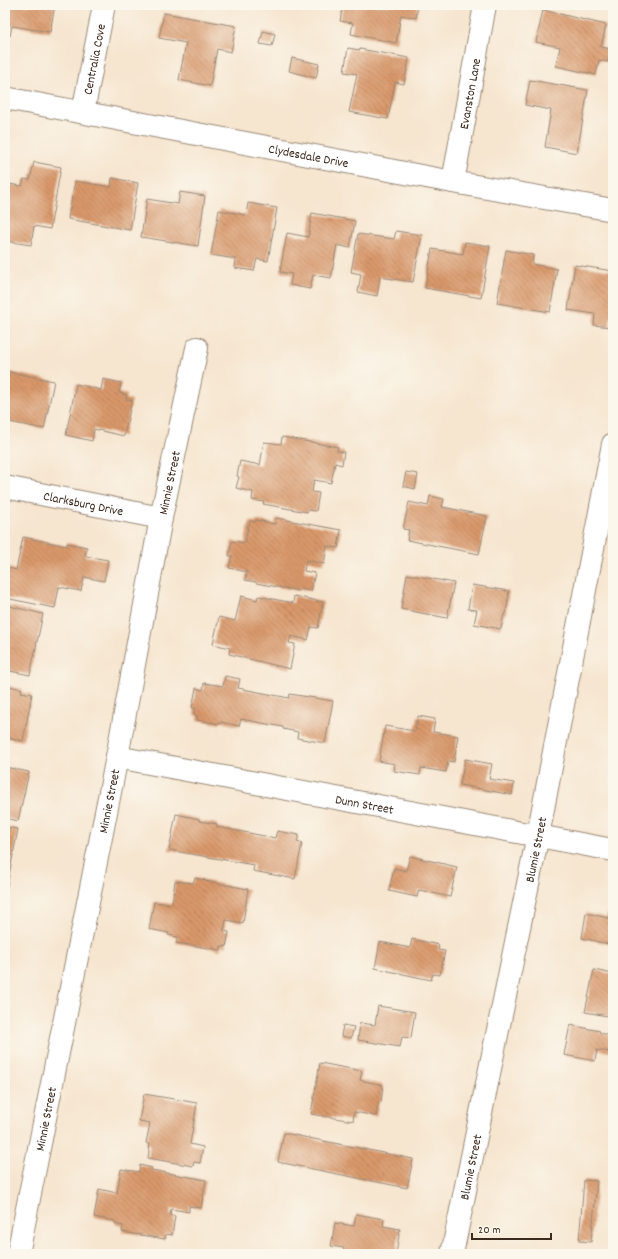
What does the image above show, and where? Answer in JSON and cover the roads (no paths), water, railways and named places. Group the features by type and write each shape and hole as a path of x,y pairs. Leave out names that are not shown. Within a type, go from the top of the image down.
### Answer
{"street":[{"name":"Centralia Cove","path":"83,112 104,5"},
{"name":"Evanston Lane","path":"453,182 485,5"},
{"name":"Clydesdale Drive","path":"5,98 453,182 613,210"},
{"name":"Minnie Street","path":"18,1254 117,757 161,518 197,348"},
{"name":"Blumie Street","path":"452,1254 538,835 613,444"},
{"name":"Clarksburg Drive","path":"5,487 161,518"},
{"name":"Dunn Street","path":"117,757 613,850"}]}
